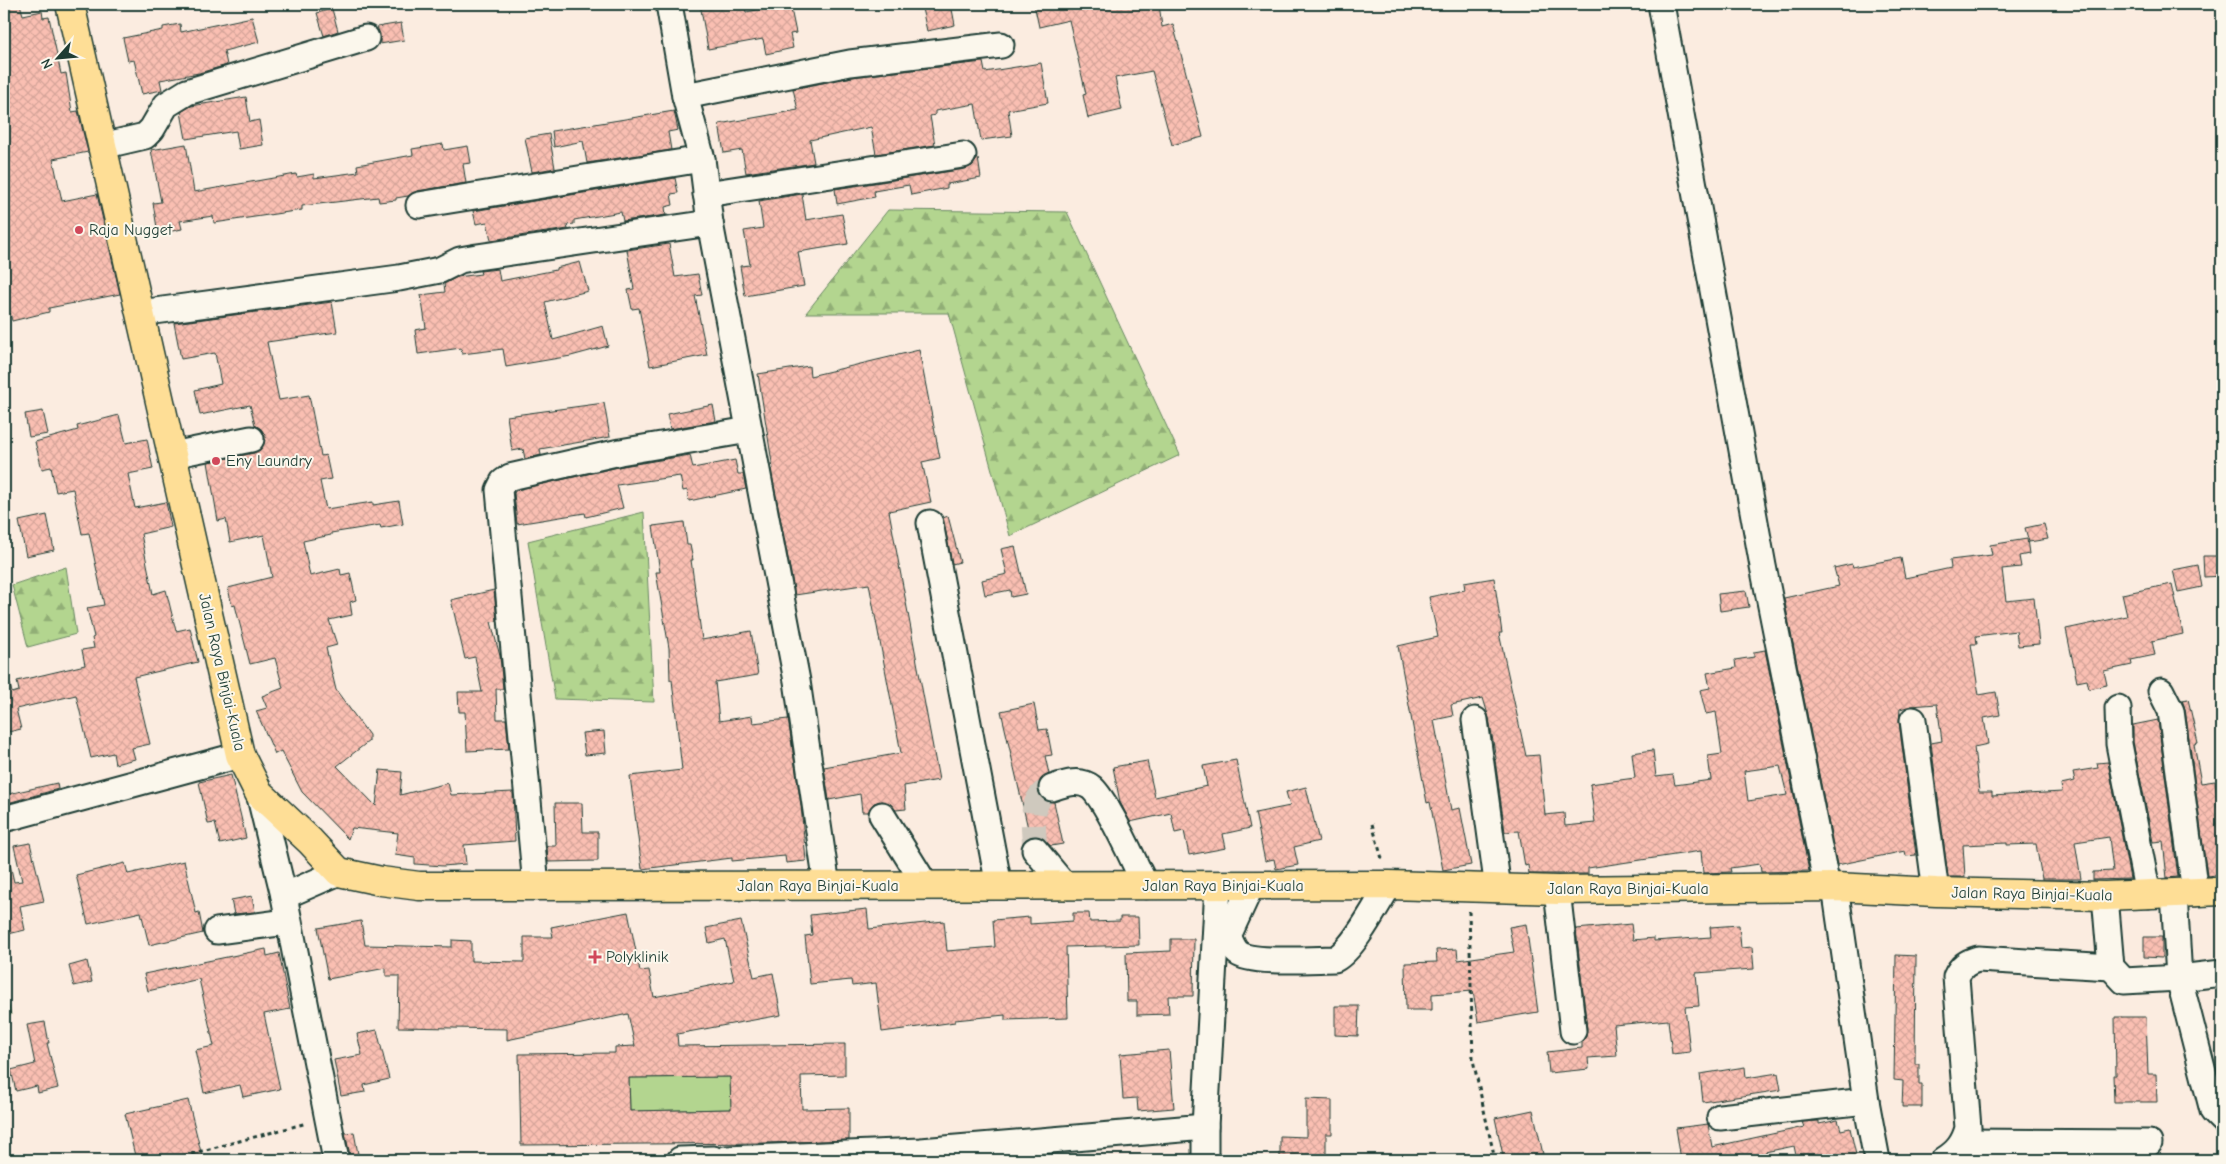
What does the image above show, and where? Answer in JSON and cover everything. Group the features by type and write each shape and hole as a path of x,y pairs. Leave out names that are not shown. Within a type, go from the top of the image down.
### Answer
{"main road":[{"name":"Jalan Raya Binjai-Kuala","path":"70,4 240,755 259,793 310,841 339,872 381,881 419,886 1389,885 1558,890 1831,887 1936,892 2105,896 2222,892"}],"street":[{"path":"669,4 685,96 702,160 710,223 797,680 827,886"},
{"path":"1661,4 1763,566 1831,887 1877,1160"},
{"path":"102,146 145,136 152,129 166,105 187,92 366,38"},
{"path":"685,96 850,63 1001,45"},
{"path":"706,194 964,155"},
{"path":"419,205 702,160"},
{"path":"140,314 399,278 440,270 460,260 477,256 710,223"},
{"path":"536,886 499,490 503,482 510,477 620,452 749,430"},
{"path":"172,455 251,439"},
{"path":"930,523 999,886"},
{"path":"2161,691 2171,711 2172,893 2179,978 2213,1111 2222,1120"},
{"path":"2118,708 2119,744 2172,893"},
{"path":"1474,720 1498,889"},
{"path":"1913,720 1936,892"},
{"path":"4,819 240,755"},
{"path":"1052,788 1071,781 1091,787 1104,803 1146,886"},
{"path":"259,793 284,896 287,922 336,1160"},
{"path":"882,815 926,886"},
{"path":"1035,850 1065,886"},
{"path":"284,896 339,872"},
{"path":"1251,886 1228,936 1232,945 1238,954 1248,958 1288,960 1335,959 1340,956 1352,943 1389,885"},
{"path":"1205,1160 1205,1127 1218,886"},
{"path":"1558,890 1573,1031"},
{"path":"2105,896 2111,967 2124,981 2179,978 2222,972"},
{"path":"217,930 287,922"},
{"path":"1944,1160 1951,1156 1964,1142 1968,1128 1956,977 1960,969 1968,962 1978,959 2111,967"},
{"path":"1720,1117 1866,1101"},
{"path":"680,1160 921,1151 1205,1127"},
{"path":"1964,1142 2149,1143"}],"path":[{"path":"1372,824 1389,885"},
{"path":"1468,888 1473,1060 1495,1160"},
{"path":"168,1160 327,1118"}],"green space":[{"path":"888,210 1067,212 1180,455 1010,536 949,313 806,313"},
{"path":"644,512 654,702 555,699 528,541"},
{"path":"66,567 76,634 28,647 12,585"},
{"path":"4,986 11,1015 4,1016"},
{"path":"730,1077 731,1109 630,1111 629,1078"}],"building":[{"path":"4,4 20,4 23,15 42,11 43,18 49,17 61,74 66,73 72,112 78,111 88,152 53,159 62,201 97,194 120,294 49,308 49,312 12,321 10,313 4,314"},
{"path":"700,4 744,4 746,12 790,4 796,33 790,34 793,48 766,54 763,39 708,49"},
{"path":"921,4 951,4 955,25 927,31"},
{"path":"1034,4 1159,4 1162,27 1173,24 1203,137 1172,145 1152,71 1115,78 1122,110 1088,118 1083,95 1086,94 1069,20 1039,27"},
{"path":"332,9 338,31 324,36 317,13"},
{"path":"252,17 259,42 224,51 227,65 199,73 160,80 162,90 142,94 134,60 128,61 123,38 163,30 163,27 180,24 181,32"},
{"path":"401,23 404,40 380,44 380,34 377,27"},
{"path":"983,62 985,72 1041,63 1048,103 1008,110 1012,136 981,140 975,104 935,111 935,115 930,116 935,145 876,154 871,127 810,140 814,163 746,173 742,150 724,153 719,124 798,110 793,89 852,77"},
{"path":"246,97 250,122 259,120 263,145 239,149 236,131 186,139 181,112 191,106"},
{"path":"674,111 678,130 668,132 671,150 587,163 583,141 554,147 552,131"},
{"path":"549,134 555,168 532,172 525,138"},
{"path":"186,144 194,192 296,174 297,177 314,174 314,178 358,172 357,165 413,155 412,149 443,144 444,150 468,146 471,163 463,164 466,183 417,191 408,196 396,198 396,200 379,202 378,197 302,206 302,210 214,223 213,216 180,221 182,229 158,234 153,203 161,202 151,150"},
{"path":"978,158 981,178 947,184 947,188 911,195 909,185 874,191 875,197 837,204 835,189 965,169 972,166"},
{"path":"675,178 678,193 671,194 673,205 665,207 666,215 623,221 621,212 574,220 574,224 567,225 568,229 491,240 487,222 476,224 473,211"},
{"path":"802,194 806,220 842,214 848,244 798,252 804,286 745,296 740,266 750,265 744,231 763,228 759,201"},
{"path":"669,244 675,277 698,274 702,295 695,296 707,355 650,366 639,308 632,309 628,290 634,289 627,250"},
{"path":"580,262 588,291 545,302 553,340 603,326 608,346 571,356 506,367 503,349 462,354 461,348 418,354 415,330 426,328 421,295 445,292 444,284 457,277 481,274 480,271 498,269 500,281 556,270 556,268"},
{"path":"332,302 337,332 267,342 279,400 309,395 321,456 326,455 331,479 320,481 326,509 373,502 373,505 399,501 403,524 381,528 380,525 331,533 331,535 303,541 310,576 340,569 341,575 350,573 356,600 350,602 352,615 329,620 337,645 326,648 336,690 369,735 369,741 337,766 376,806 380,770 402,772 400,795 448,783 451,795 513,792 515,841 464,845 466,864 443,866 415,864 415,858 395,855 398,833 352,828 348,839 302,792 281,751 275,754 256,711 267,708 262,696 283,688 275,658 250,664 235,605 232,606 228,588 272,577 264,535 230,542 226,519 218,521 208,462 254,453 260,450 264,444 265,436 261,429 255,425 250,405 200,415 195,390 221,384 215,353 181,359 174,323"},
{"path":"919,350 940,458 922,462 931,502 889,511 939,780 904,786 906,809 896,810 889,803 881,801 874,803 868,812 862,812 860,794 829,800 824,767 901,753 869,584 795,595 771,470 773,469 758,374 809,366 810,376"},
{"path":"604,403 610,437 540,449 541,455 525,459 523,449 512,451 507,416"},
{"path":"713,405 716,421 670,429 667,414"},
{"path":"43,411 48,434 29,437 25,414"},
{"path":"119,415 126,443 147,439 153,469 128,474 135,508 166,502 171,527 141,534 153,594 166,590 176,631 190,628 198,662 134,677 150,744 132,748 135,759 115,764 113,753 91,758 76,695 16,709 21,729 4,733 4,685 10,684 12,693 19,691 17,681 85,665 82,650 94,648 92,638 94,637 87,608 104,605 89,533 82,534 73,489 56,492 51,467 42,469 35,442 78,430 77,426"},
{"path":"690,455 693,468 735,460 738,474 743,474 746,489 689,501 687,490 683,491 680,476 617,485 623,508 586,517 585,513 517,524 514,493 516,490 623,466"},
{"path":"47,515 54,550 26,556 19,521"},
{"path":"948,516 960,562 952,564 943,518"},
{"path":"684,522 687,545 690,545 693,560 691,560 702,640 751,631 758,675 715,682 719,721 752,716 753,723 788,719 801,805 806,861 786,863 785,856 732,861 732,858 642,869 630,776 682,770 672,680 670,680 669,648 656,572 660,572 653,526"},
{"path":"2044,524 2048,539 2029,542 2025,528"},
{"path":"2027,539 2029,554 2019,556 2021,567 2002,569 2006,601 2034,598 2039,644 2018,646 2016,631 1976,636 1977,644 1971,644 1979,695 1996,692 2000,715 1984,718 1988,744 1974,747 1979,792 1992,792 1992,796 2062,792 2061,784 2075,781 2073,772 2098,768 2097,763 2108,762 2130,879 2093,880 2093,872 2113,871 2109,837 2075,842 2081,879 2042,879 2036,844 2007,845 2007,843 1963,845 1965,877 1948,877 1931,743 1942,741 1937,704 1900,709 1899,722 1916,855 1906,856 1905,851 1837,865 1784,598 1839,586 1834,568 1852,564 1853,567 1901,558 1905,578 1951,568 1950,560 1992,555 1990,545"},
{"path":"1015,546 1026,594 1011,597 1010,590 985,595 982,580 1007,574 1001,549"},
{"path":"2203,556 2222,556 2222,576 2204,577"},
{"path":"2198,565 2202,587 2178,592 2173,570"},
{"path":"1494,578 1502,633 1499,633 1526,756 1539,755 1545,815 1564,813 1565,826 1595,823 1590,784 1635,778 1632,753 1653,750 1656,777 1673,775 1675,785 1711,780 1708,756 1722,754 1716,712 1706,714 1700,690 1710,688 1707,673 1736,668 1735,660 1754,657 1754,652 1765,650 1809,871 1761,872 1760,864 1730,868 1731,872 1703,873 1701,851 1588,868 1588,874 1529,874 1528,865 1525,866 1519,831 1505,832 1496,759 1489,718 1483,698 1451,705 1453,716 1434,720 1451,810 1460,808 1471,865 1443,870 1430,802 1427,803 1398,646 1438,637 1429,597 1465,590 1464,583","holes":["1780,766 1787,795 1748,801 1744,771"]},
{"path":"2172,584 2183,634 2152,641 2155,655 2131,660 2132,665 2104,671 2107,685 2089,689 2087,680 2077,682 2066,629 2127,616 2122,594"},
{"path":"494,590 497,621 491,622 500,656 503,689 496,689 497,719 506,719 509,749 467,751 465,712 459,712 458,692 482,692 475,657 465,659 451,600"},
{"path":"1746,591 1749,607 1720,611 1718,594"},
{"path":"2188,699 2198,743 2194,744 2201,783 2215,781 2222,845 2222,874 2207,876 2185,709 2182,700"},
{"path":"1034,704 1039,730 1047,729 1052,755 1045,756 1049,774 1041,779 1038,785 1038,792 1043,799 1054,802 1063,844 1051,846 1040,837 1030,837 1001,711"},
{"path":"2158,720 2178,877 2167,878 2163,841 2153,842 2133,742 2133,725"},
{"path":"604,731 606,753 585,755 582,733"},
{"path":"1236,760 1250,828 1223,834 1226,848 1189,855 1184,831 1175,833 1171,813 1130,822 1120,802 1113,767 1147,761 1155,797 1207,786 1203,766"},
{"path":"231,775 246,838 220,844 215,823 208,824 199,782"},
{"path":"57,783 58,789 4,804 4,795"},
{"path":"1306,787 1319,841 1294,847 1298,865 1276,869 1274,859 1265,861 1255,813 1290,806 1286,792"},
{"path":"555,803 582,803 583,832 598,832 598,861 548,862 547,846 556,846"},
{"path":"30,843 44,901 20,906 25,930 4,935 4,865 10,864 14,882 22,881 14,846"},
{"path":"184,861 196,913 199,912 203,933 149,945 141,912 88,924 76,875 125,863 128,874"},
{"path":"252,896 255,912 234,914 231,900"},
{"path":"867,909 869,929 944,921 947,951 995,947 993,920 1030,917 1030,924 1073,921 1073,913 1089,913 1090,922 1120,921 1120,917 1138,917 1139,945 1066,947 1068,1018 1005,1020 1005,1015 955,1020 955,1022 882,1032 876,983 852,986 851,980 810,984 805,936 812,935 810,915"},
{"path":"628,912 640,971 649,970 654,997 734,981 725,939 709,943 706,928 741,921 754,977 773,973 781,1015 677,1034 678,1046 845,1044 845,1075 801,1076 802,1109 849,1108 849,1140 770,1143 521,1145 519,1054 615,1053 615,1047 635,1046 628,1014 507,1040 507,1029 398,1027 399,976 386,976 386,968 328,979 318,928 361,921 365,945 452,947 452,940 471,941 471,961 524,962 524,937 553,937 551,927","holes":["730,1077 731,1109 630,1111 629,1078"]},
{"path":"1526,924 1538,1012 1478,1022 1473,991 1432,994 1432,1010 1406,1010 1405,963 1437,962 1436,950 1457,949 1458,960 1514,952 1509,927"},
{"path":"1631,924 1633,940 1654,938 1654,941 1711,937 1710,927 1739,925 1741,948 1752,947 1754,969 1696,973 1699,1006 1685,1007 1690,1052 1672,1054 1668,1020 1614,1025 1617,1056 1588,1058 1589,1069 1549,1073 1547,1052 1582,1048 1582,1042 1586,1036 1587,1029 1576,929"},
{"path":"2144,937 2162,937 2162,958 2144,957"},
{"path":"1171,939 1194,939 1193,996 1168,996 1169,1014 1137,1015 1137,1001 1127,1001 1126,953 1171,951"},
{"path":"266,949 267,956 279,953 290,1009 264,1014 280,1089 243,1097 240,1085 204,1093 195,1050 214,1046 199,979 148,991 144,974"},
{"path":"1896,955 1916,956 1915,1064 1919,1064 1919,1084 1922,1084 1922,1107 1902,1107 1903,1081 1894,1080"},
{"path":"87,961 92,982 74,986 69,966"},
{"path":"1335,1006 1359,1006 1358,1036 1335,1035"},
{"path":"2115,1017 2146,1017 2148,1074 2156,1074 2157,1102 2114,1102 2113,1075 2116,1075"},
{"path":"45,1022 49,1043 47,1043 58,1088 38,1093 37,1086 16,1091 11,1070 35,1064 27,1025"},
{"path":"377,1030 389,1079 364,1085 365,1092 341,1096 334,1060 362,1055 357,1034"},
{"path":"1169,1050 1174,1108 1138,1111 1137,1098 1123,1099 1120,1054"},
{"path":"1745,1067 1746,1078 1778,1073 1781,1090 1703,1102 1700,1074"},
{"path":"1306,1099 1332,1100 1332,1134 1326,1134 1326,1157 1280,1157 1280,1136 1306,1137"},
{"path":"188,1100 203,1160 136,1160 125,1114"},
{"path":"1533,1110 1543,1154 1515,1160 1504,1160 1495,1118"},
{"path":"1838,1120 1841,1130 1850,1128 1856,1155 1832,1160 1797,1160 1794,1146 1765,1152 1766,1160 1681,1160 1676,1128 1708,1124 1712,1147 1804,1127 1802,1122 1819,1121 1819,1124"},
{"path":"354,1132 358,1154 350,1155 345,1133"}],"tunnel":[{"path":"1035,850 1033,823 1035,806 1044,793 1052,788"}],"place":[{"name":"Raja Nugget","path":"79,230"},
{"name":"Eny Laundry","path":"216,461"},
{"name":"Polyklinik","path":"595,957"}]}
